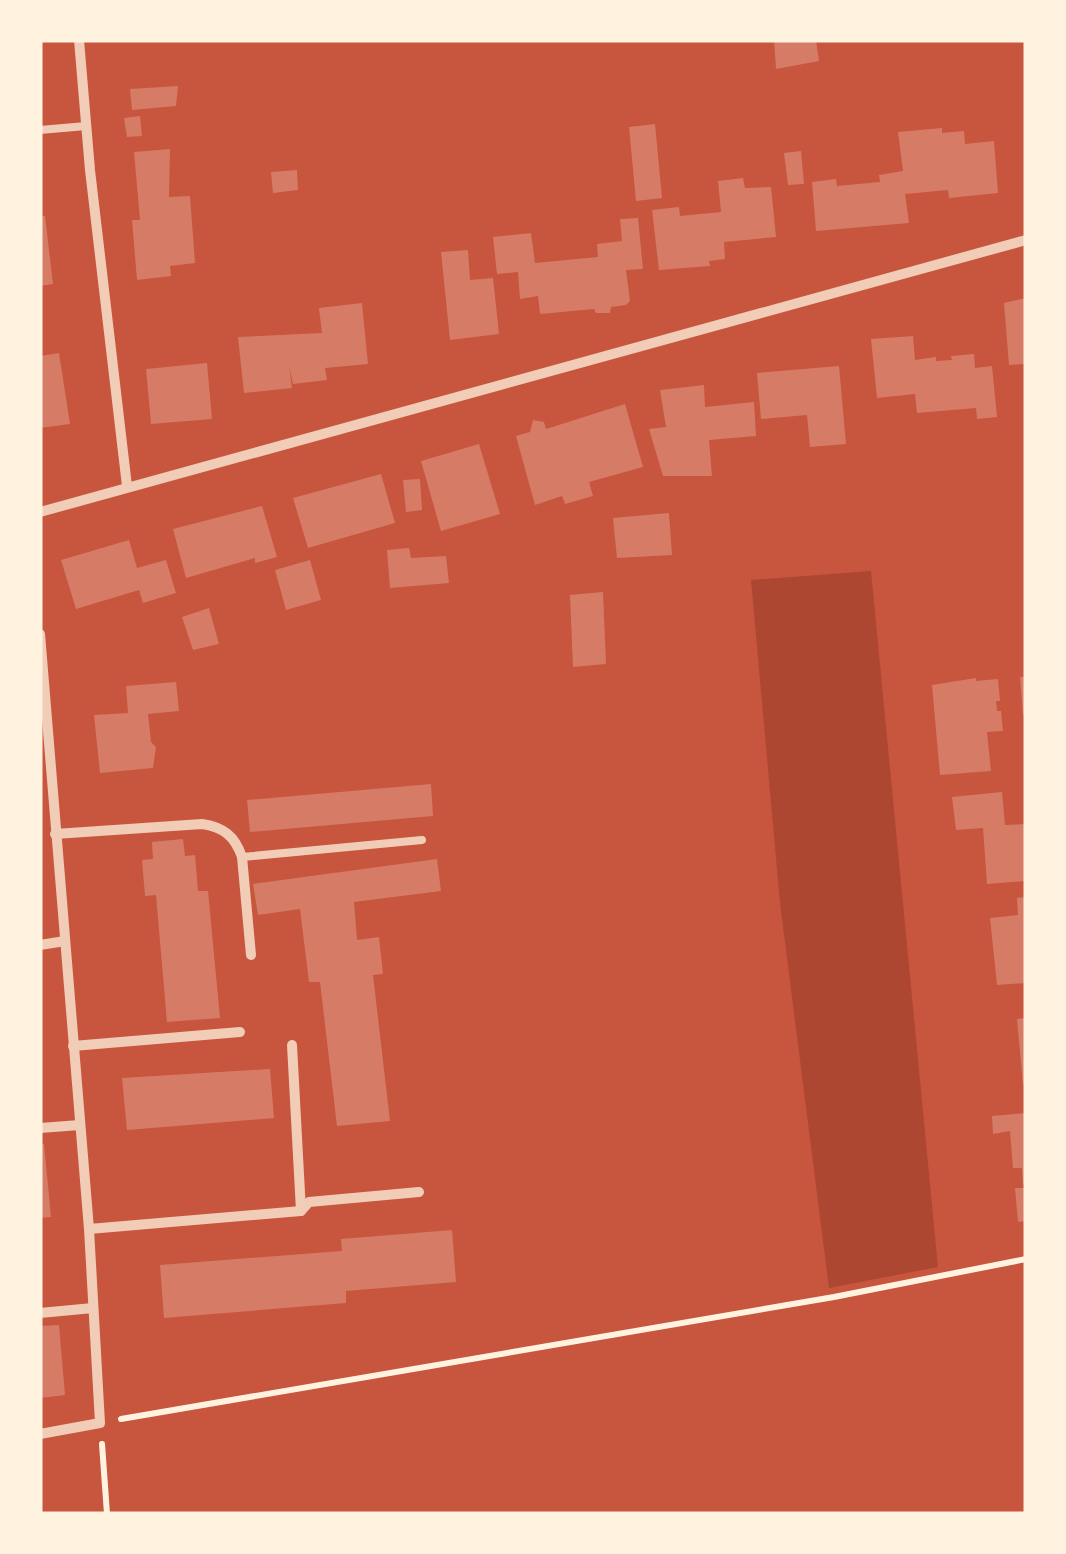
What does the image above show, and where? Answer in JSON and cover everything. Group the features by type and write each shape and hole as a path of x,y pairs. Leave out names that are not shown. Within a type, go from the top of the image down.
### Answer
{"street":[{"path":"80,40 86,126 127,486"},
{"path":"40,512 1026,240"},
{"path":"40,634 44,766 55,834 89,1229 100,1423 40,1434"},
{"path":"55,834 217,826 237,842 242,857 251,955"},
{"path":"40,944 64,942"},
{"path":"73,1046 240,1032"},
{"path":"292,1045 301,1211"},
{"path":"40,1128 80,1125"},
{"path":"89,1229 301,1211 309,1202 419,1192"},
{"path":"40,1312 93,1308"}],"lane":[{"path":"40,130 86,126"},
{"path":"242,857 422,840"}],"path":[{"path":"107,1514 100,1423 834,1297 1026,1260"}],"shaded area":[{"path":"871,571 938,1267 829,1288 780,903 751,580"}],"building":[{"path":"774,40 816,40 819,61 776,69"},
{"path":"178,86 176,106 132,110 130,89"},
{"path":"140,116 142,136 127,137 124,118"},
{"path":"655,124 662,198 636,201 629,127"},
{"path":"942,128 942,133 964,131 965,144 994,141 998,193 949,198 948,190 905,194 909,223 816,231 812,182 836,179 837,186 880,182 879,175 903,171 898,132"},
{"path":"170,149 169,197 190,196 195,263 170,266 171,276 137,280 132,220 140,220 134,152"},
{"path":"801,151 804,184 788,185 784,153"},
{"path":"297,170 298,190 273,193 271,172"},
{"path":"743,178 745,188 771,187 776,237 724,242 725,259 709,261 710,266 659,270 652,210 679,207 680,216 721,212 718,181"},
{"path":"40,216 45,216 53,284 40,286"},
{"path":"638,218 643,269 626,270 630,301 611,307 610,313 596,313 594,309 540,314 538,296 520,299 518,272 497,274 493,237 531,233 535,263 598,257 597,244 622,241 620,219"},
{"path":"468,250 470,280 493,278 499,334 450,340 441,252"},
{"path":"1026,298 1026,364 1009,365 1004,303"},
{"path":"362,303 368,364 325,368 327,380 293,384 289,366 292,388 244,393 238,337 322,333 319,308"},
{"path":"913,336 915,360 952,360 951,356 974,354 975,368 992,366 997,417 977,419 976,408 917,413 915,394 877,398 871,339"},
{"path":"59,353 70,424 40,428 40,356"},
{"path":"207,363 212,419 151,424 146,369"},
{"path":"839,366 846,444 810,447 807,415 761,419 757,373"},
{"path":"704,385 705,407 754,402 756,436 709,440 712,476 663,476 649,429 666,427 660,390"},
{"path":"625,404 643,467 589,482 593,496 565,504 562,496 535,505 516,436 530,432 533,420 544,422 546,429"},
{"path":"479,444 500,514 441,531 421,461"},
{"path":"381,474 395,523 308,548 293,498"},
{"path":"420,479 422,510 406,512 403,480"},
{"path":"262,506 277,557 255,563 255,558 186,578 173,529"},
{"path":"669,513 672,555 617,558 613,518"},
{"path":"129,540 137,568 166,560 176,593 143,603 139,590 76,609 61,560"},
{"path":"409,548 411,558 446,556 449,583 390,588 387,550"},
{"path":"310,560 321,600 286,610 275,570"},
{"path":"603,592 606,664 573,667 570,595"},
{"path":"209,608 219,644 193,650 182,617"},
{"path":"1020,677 1026,677 1026,715 1023,715"},
{"path":"998,679 1000,701 996,701 1003,731 987,732 991,771 940,775 932,685"},
{"path":"176,682 179,711 148,714 151,742 156,747 153,768 100,773 94,715 128,713 126,686"},
{"path":"431,784 433,816 250,832 247,800"},
{"path":"1002,792 1005,825 1026,824 1026,881 987,884 983,828 956,830 952,797"},
{"path":"183,839 185,856 195,855 198,891 208,891 220,1018 167,1022 156,895 145,896 142,860 153,859 152,842"},
{"path":"437,859 441,891 354,902 357,940 379,937 383,974 373,975 390,1121 337,1126 320,982 309,982 300,909 258,915 253,884"},
{"path":"1026,897 1026,983 997,985 990,918 1018,915 1017,898"},
{"path":"1026,1018 1026,1084 1023,1084 1017,1019"},
{"path":"270,1069 274,1118 127,1130 122,1078"},
{"path":"1026,1113 1023,1184 1022,1168 1013,1168 1010,1131 993,1134 992,1116"},
{"path":"40,1144 44,1144 51,1217 40,1218"},
{"path":"1015,1188 1026,1188 1026,1221 1018,1222"},
{"path":"452,1230 456,1282 346,1291 346,1303 164,1318 160,1265 342,1251 341,1239"},
{"path":"59,1325 65,1395 40,1398 40,1326"}]}
